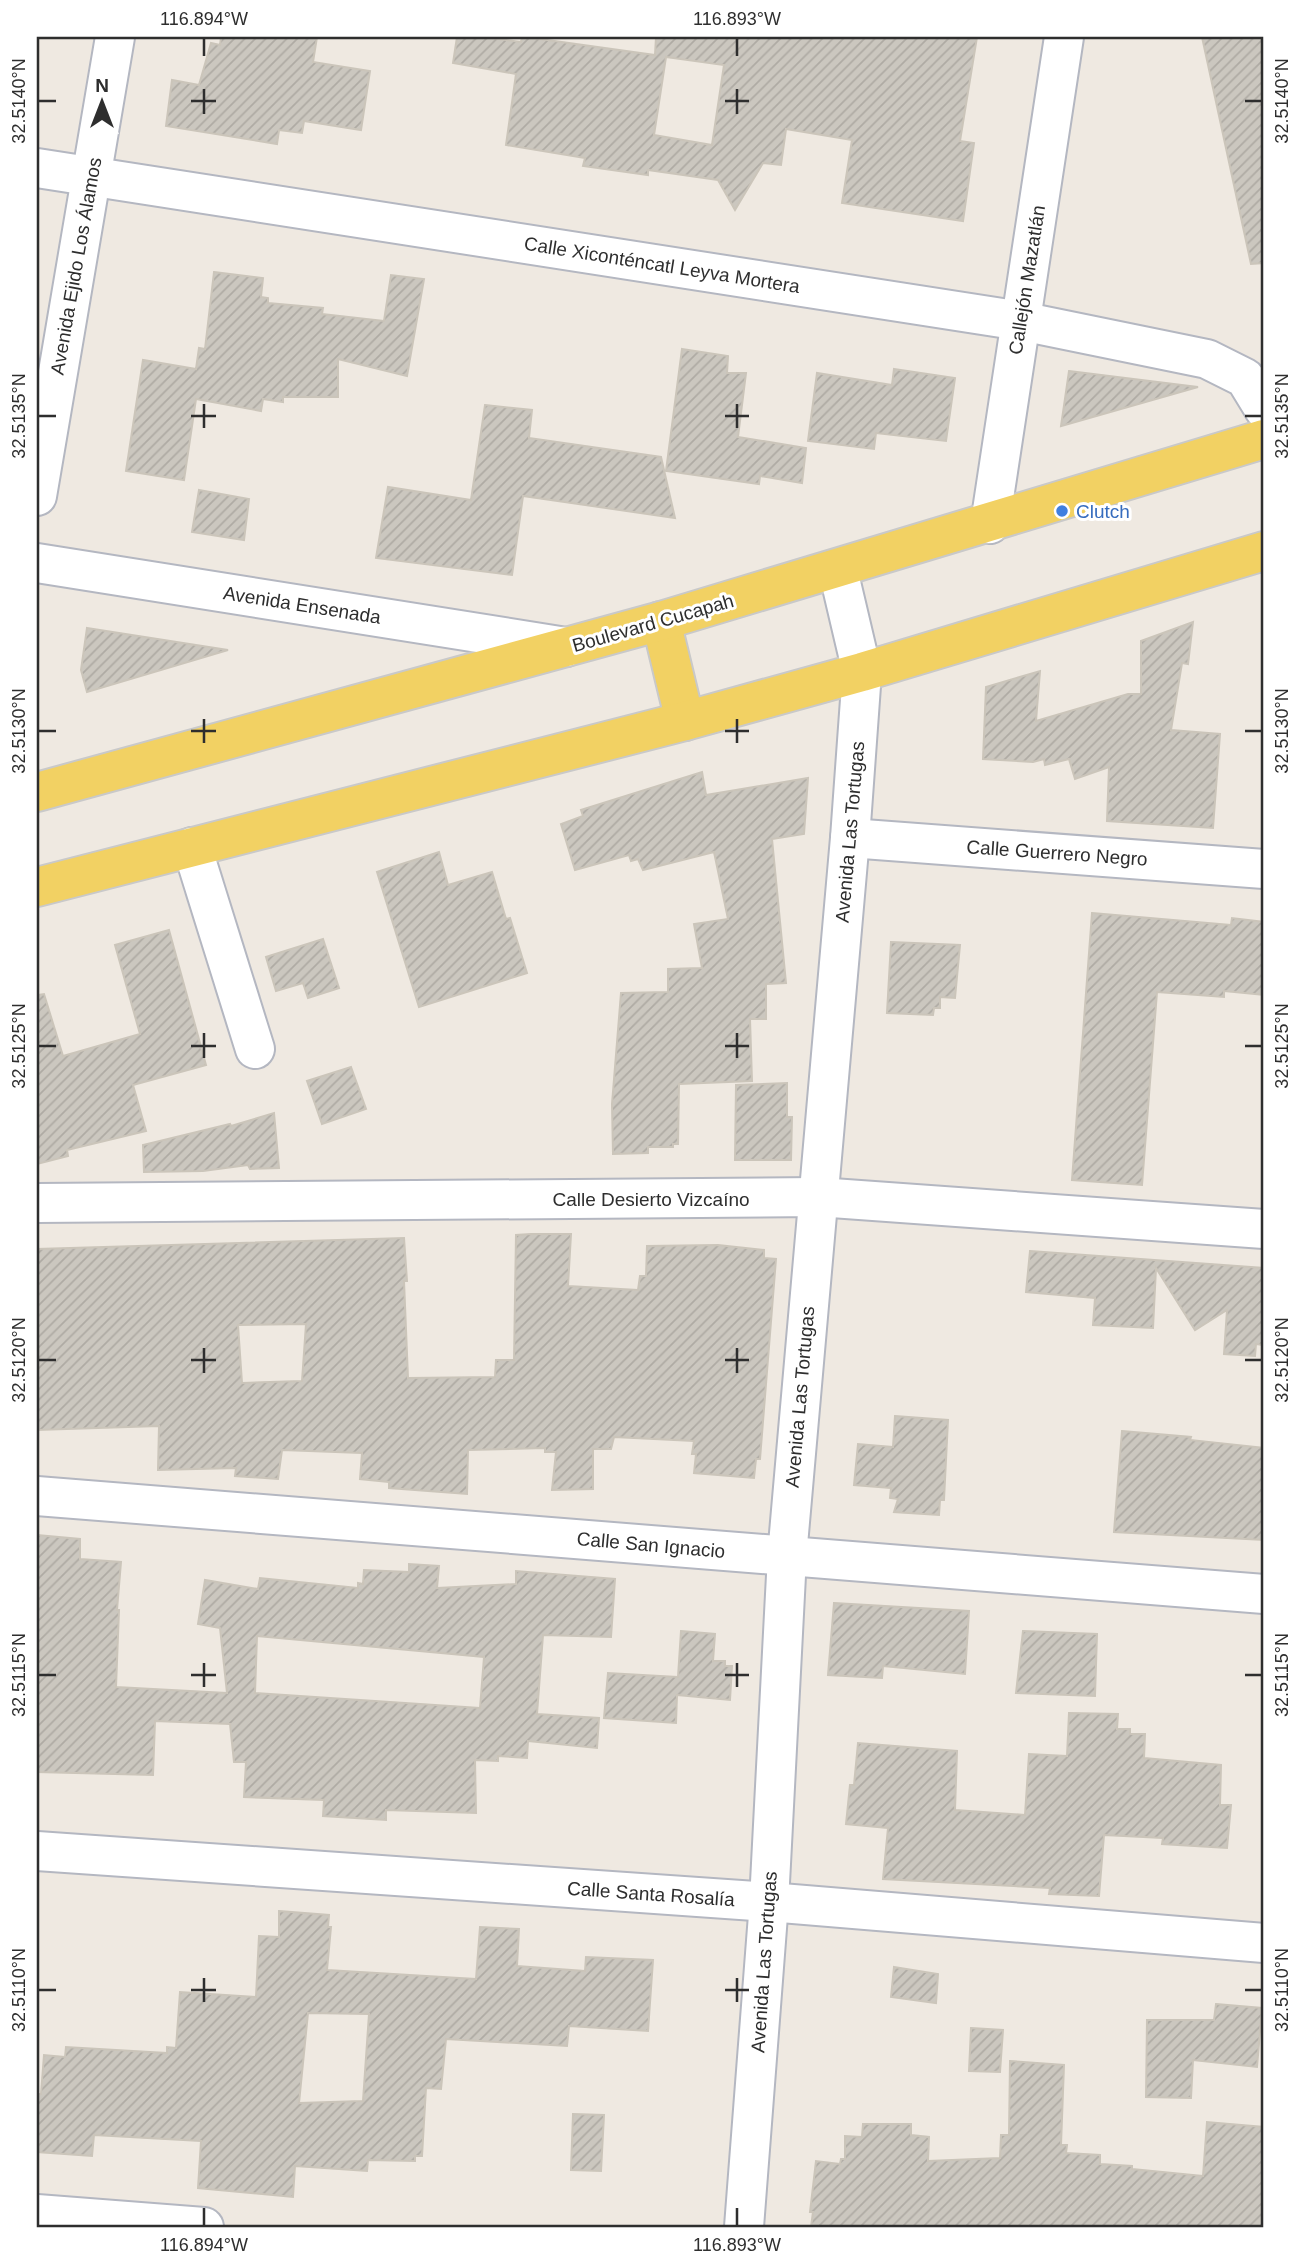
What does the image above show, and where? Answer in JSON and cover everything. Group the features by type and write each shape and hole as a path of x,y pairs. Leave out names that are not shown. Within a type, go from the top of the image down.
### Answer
{"main road":[{"name":"Boulevard Cucapah","path":"37,792 661,621 838,570 1264,439"},
{"path":"37,887 685,721 862,672 1264,551"},
{"path":"661,621 685,721"}],"street":[{"name":"Avenida Ejido Los Álamos","path":"37,496 115,37"},
{"name":"Callejón Mazatlán","path":"990,524 1064,37"},
{"name":"Calle Xiconténcatl Leyva Mortera","path":"37,168 1021,321 1207,359 1245,378 1264,409"},
{"name":"Avenida Ensenada","path":"37,563 566,647"},
{"name":"Avenida Las Tortugas","path":"744,2227 769,1902 787,1556 862,672 838,570"},
{"name":"Calle Guerrero Negro","path":"850,838 1264,869"},
{"path":"192,847 255,1049"},
{"name":"Calle Desierto Vizcaíno","path":"37,1203 818,1197 1264,1229"},
{"name":"Calle San Ignacio","path":"37,1496 1264,1594"},
{"name":"Calle Santa Rosalía","path":"37,1851 769,1902 1264,1943"},
{"path":"37,2214 204,2227"}],"building":[{"path":"221,37 317,37 313,62 370,71 361,130 304,121 302,133 279,130 277,144 166,126 172,80 199,85 211,43 220,45"},
{"path":"457,37 484,37 521,42 522,37 526,37 655,55 656,37 977,37 960,141 974,143 963,221 842,203 852,140 786,129 781,165 763,163 735,210 718,180 648,170 648,175 583,166 585,158 506,145 516,74 453,63","holes":["666,57 724,65 712,145 654,135"]},
{"path":"1202,37 1264,37 1264,263 1251,264"},
{"path":"214,272 263,278 261,297 268,298 268,303 323,308 322,314 384,321 391,275 424,279 407,376 338,359 338,397 283,397 283,402 263,399 261,411 196,399 184,480 126,471 143,360 196,369 199,348 205,349"},
{"path":"682,349 728,356 727,373 746,373 738,437 806,448 802,483 760,476 759,484 666,471"},
{"path":"894,369 955,378 946,441 876,433 874,449 808,441 817,373 892,385"},
{"path":"1069,371 1198,387 1061,426"},
{"path":"485,405 532,410 529,438 661,457 675,518 523,496 512,575 376,558 388,487 471,500"},
{"path":"199,490 249,499 244,540 192,532"},
{"path":"1193,622 1188,664 1182,663 1171,730 1220,734 1213,828 1107,821 1109,767 1075,779 1069,759 1045,765 1044,759 1033,762 983,759 986,687 1040,671 1036,721 1128,694 1141,694 1141,641"},
{"path":"87,628 228,650 87,692 81,670"},
{"path":"702,772 706,795 808,778 804,834 772,839 786,983 766,984 766,1019 750,1019 752,1081 679,1084 678,1144 673,1144 673,1147 648,1147 648,1153 613,1154 612,1104 621,993 668,992 668,969 702,968 694,924 728,919 714,852 643,870 638,859 631,861 629,855 575,870 561,824 583,816 581,810"},
{"path":"439,852 448,885 492,872 506,919 510,918 527,973 419,1007 377,872"},
{"path":"1092,913 1231,925 1232,918 1264,922 1264,995 1224,991 1224,997 1157,992 1142,1185 1072,1180"},
{"path":"169,930 206,1065 133,1085 146,1131 67,1150 68,1156 37,1164 37,995 44,994 63,1056 140,1034 115,945"},
{"path":"323,939 339,988 308,998 303,983 276,991 266,957"},
{"path":"891,942 960,945 955,998 940,997 940,1008 934,1008 933,1015 887,1013"},
{"path":"351,1067 366,1109 322,1124 307,1081"},
{"path":"787,1083 787,1117 792,1117 791,1160 735,1160 736,1085"},
{"path":"274,1113 279,1168 250,1169 248,1165 203,1171 144,1172 143,1145 230,1124 231,1126"},
{"path":"571,1234 568,1286 638,1290 640,1276 646,1276 647,1246 718,1245 764,1250 764,1258 776,1259 760,1459 756,1459 754,1478 694,1473 694,1441 614,1437 611,1449 593,1449 593,1489 552,1490 556,1452 545,1452 545,1448 468,1450 467,1494 389,1488 389,1482 360,1479 362,1453 282,1450 278,1479 235,1476 236,1468 158,1470 159,1426 37,1430 37,1249 404,1238 408,1378 495,1377 496,1360 514,1360 516,1235","holes":["306,1324 302,1381 242,1383 238,1325"]},
{"path":"1030,1251 1264,1268 1264,1345 1256,1344 1255,1356 1224,1354 1227,1310 1195,1330 1156,1268 1153,1328 1093,1325 1095,1298 1026,1292"},
{"path":"895,1416 948,1420 944,1500 940,1500 939,1515 894,1512 898,1499 890,1498 891,1488 854,1485 858,1444 893,1447"},
{"path":"1122,1431 1191,1437 1190,1440 1264,1448 1264,1540 1114,1532"},
{"path":"37,1535 80,1539 80,1559 121,1562 116,1687 227,1693 220,1628 198,1624 205,1580 258,1589 260,1578 358,1588 358,1583 363,1584 364,1570 409,1572 409,1564 439,1566 437,1588 516,1584 516,1571 615,1579 611,1637 543,1635 537,1714 599,1718 597,1748 528,1741 527,1758 498,1756 498,1761 475,1760 476,1813 386,1810 386,1820 323,1816 324,1800 244,1797 246,1762 234,1762 230,1724 155,1721 153,1775 37,1772","holes":["257,1636 484,1657 480,1708 255,1693"]},
{"path":"834,1603 969,1611 965,1674 883,1666 882,1678 828,1675"},
{"path":"681,1631 715,1634 713,1661 725,1661 725,1666 732,1666 730,1700 677,1695 676,1723 604,1718 608,1673 678,1677"},
{"path":"1023,1631 1097,1634 1095,1696 1016,1693"},
{"path":"1069,1713 1118,1714 1117,1729 1130,1729 1130,1734 1145,1734 1144,1758 1221,1765 1220,1805 1231,1805 1227,1848 1162,1844 1163,1838 1104,1835 1099,1896 1049,1894 1050,1888 883,1879 888,1828 846,1824 850,1785 854,1785 858,1743 957,1751 955,1810 1025,1815 1029,1754 1067,1756"},
{"path":"279,1911 329,1915 328,1927 331,1927 327,1970 476,1979 480,1927 519,1929 517,1966 585,1971 586,1957 653,1960 648,2031 569,2026 567,2046 446,2039 441,2089 426,2088 422,2156 415,2156 415,2161 368,2160 367,2171 295,2166 293,2197 198,2188 201,2141 94,2135 92,2156 37,2152 37,2094 41,2094 44,2055 65,2057 66,2047 167,2053 167,2047 176,2048 180,1992 256,1997 259,1936 279,1937","holes":["308,2013 369,2014 363,2101 299,2103"]},
{"path":"894,1967 938,1974 936,2003 891,1997"},
{"path":"1216,2004 1262,2008 1257,2067 1193,2060 1191,2098 1146,2097 1147,2020 1214,2020"},
{"path":"971,2028 1003,2030 1000,2072 969,2071"},
{"path":"1010,2061 1064,2065 1061,2145 1067,2145 1066,2153 1100,2155 1100,2164 1203,2176 1207,2122 1264,2127 1264,2227 811,2227 813,2212 810,2212 816,2161 840,2164 841,2159 845,2159 845,2136 862,2137 863,2124 911,2124 911,2135 929,2137 928,2161 1000,2158 1001,2135 1009,2135"},
{"path":"573,2114 604,2115 601,2171 571,2170"}],"place":[{"name":"Clutch","path":"1062,511"}]}
